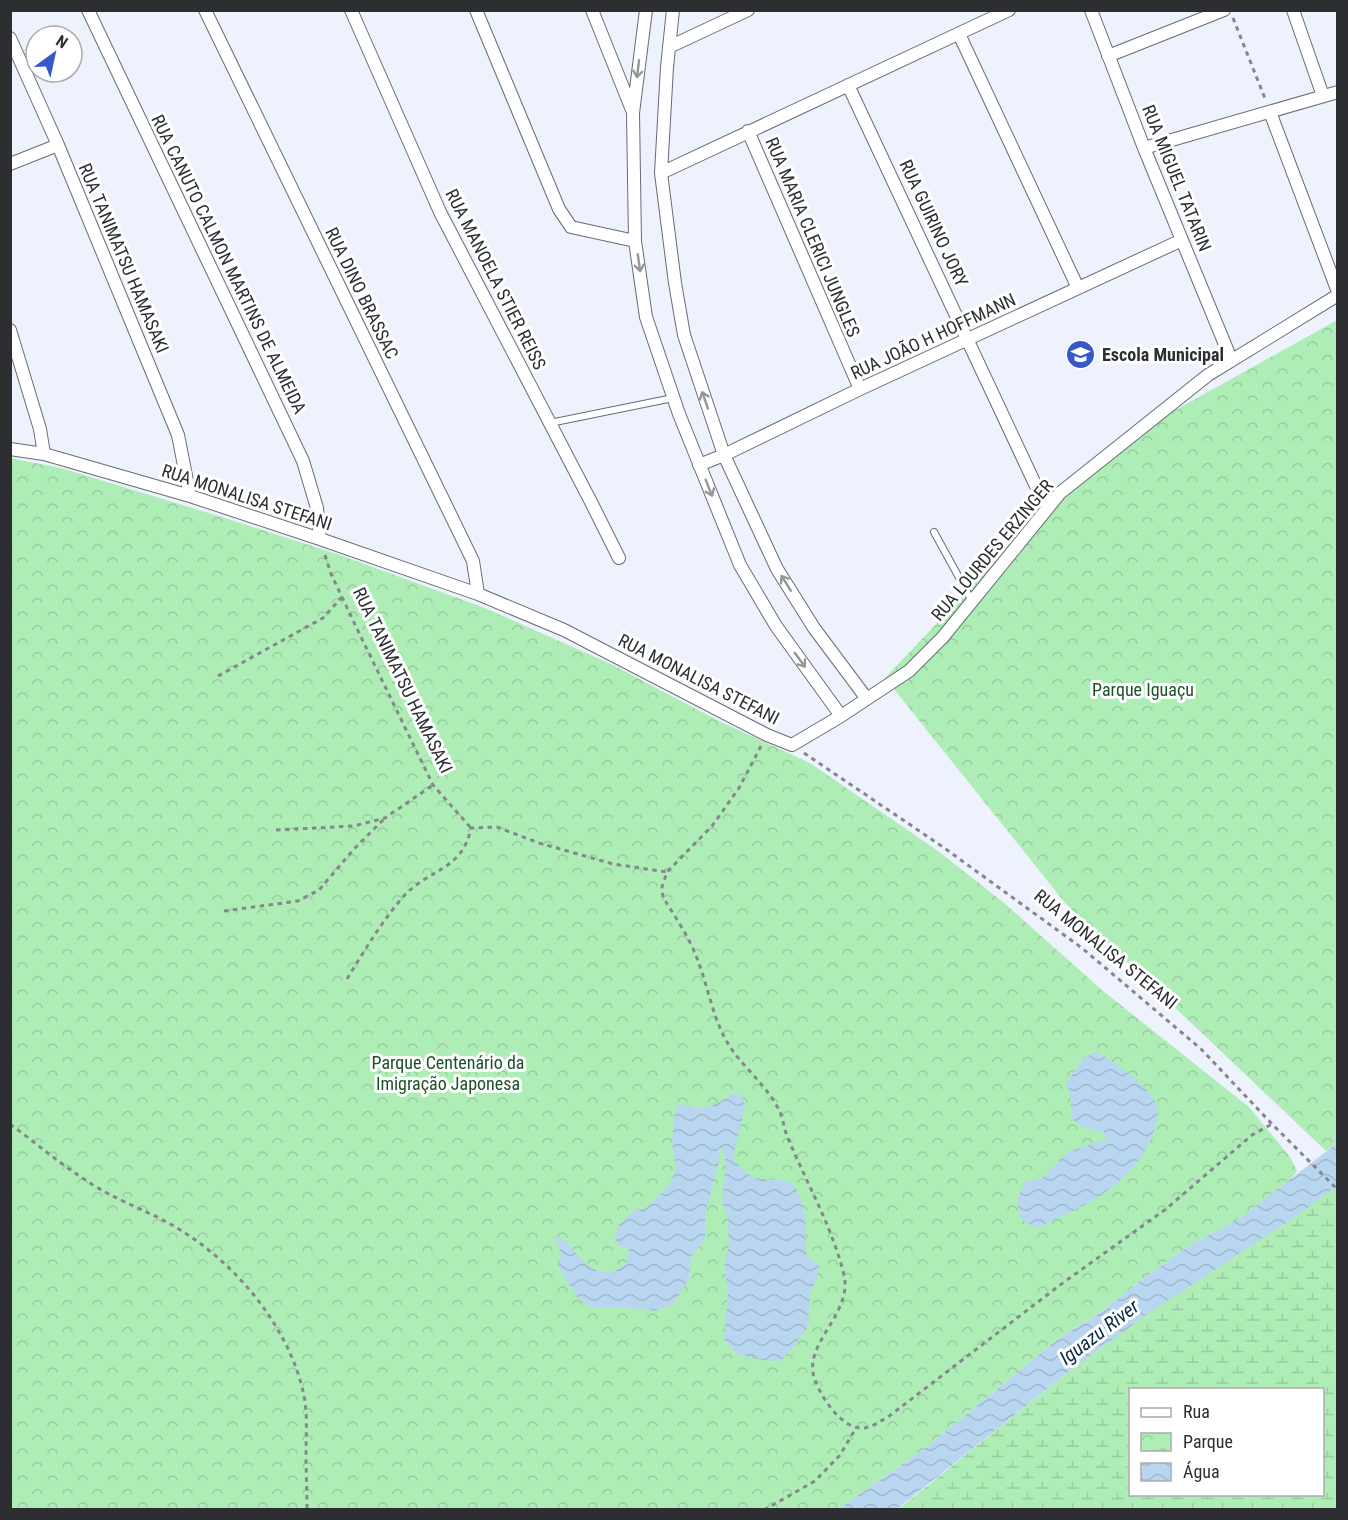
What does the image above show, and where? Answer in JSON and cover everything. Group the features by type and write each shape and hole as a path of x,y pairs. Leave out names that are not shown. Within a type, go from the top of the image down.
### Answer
{"street":[{"name":"RUA CANUTO CALMON MARTINS DE ALMEIDA","path":"88,10 303,461 317,508 320,539"},
{"name":"RUA DINO BRASSAC","path":"205,10 473,561 478,594"},
{"name":"RUA MANOELA STIER REISS","path":"351,10 440,212 619,558"},
{"path":"476,10 559,209 571,227 635,241"},
{"path":"592,10 633,113"},
{"path":"646,10 633,113 635,241 646,317 673,398 740,565 776,626 841,716"},
{"path":"673,10 661,173 684,335 724,455 777,569 814,628 867,699"},
{"path":"669,47 748,10"},
{"path":"661,173 1009,10"},
{"name":"RUA MIGUEL TATARIN","path":"1091,10 1144,148 1232,359"},
{"path":"1293,10 1323,96"},
{"path":"1108,56 1218,12"},
{"path":"959,34 1078,288"},
{"name":"RUA TANIMATSU HAMASAKI","path":"10,38 58,145 178,435 190,496"},
{"name":"RUA GUIRINO JORY","path":"848,85 1035,484 1048,506"},
{"path":"1144,148 1338,92"},
{"path":"1270,112 1338,293"},
{"name":"RUA MARIA CLERICI JUNGLES","path":"748,131 860,389"},
{"path":"10,164 58,145"},
{"name":"RUA JOÃO H HOFFMANN","path":"699,465 1182,240"},
{"name":"RUA LOURDES ERZINGER","path":"792,745 909,671 943,637 1048,506 1069,486 1208,375 1338,293"},
{"path":"10,330 40,429 44,454"},
{"name":"RUA MONALISA STEFANI","path":"10,449 44,454 190,496 478,594 564,630 767,735 792,745"}],"lane":[{"path":"550,423 673,398"},
{"path":"934,532 973,602"}],"path":[{"path":"1230,10 1270,112"},
{"name":"RUA TANIMATSU HAMASAKI","path":"320,539 331,574 433,784 471,828"},
{"path":"218,676 323,618 342,597"},
{"path":"767,735 739,788 711,826 667,872 662,887 663,897 697,958 718,1026 728,1044 768,1092 780,1111 787,1135 838,1253 845,1278 844,1295 837,1315 817,1348 811,1367 825,1401 846,1422 856,1428 874,1426 888,1417 1060,1285 1166,1209 1252,1135 1272,1124"},
{"name":"RUA MONALISA STEFANI","path":"792,745 943,847 1082,948 1201,1049 1338,1190"},
{"path":"225,911 298,901 320,890 354,849 385,818 433,784"},
{"path":"276,830 354,826 385,818"},
{"path":"347,979 370,939 404,896 433,873 456,860 468,844 471,828 497,827 539,843 613,864 667,872"},
{"path":"10,1124 87,1182 202,1243 224,1261 242,1281 283,1337 296,1365 304,1393 307,1509"},
{"path":"764,1509 815,1481 840,1455 856,1428"}],"green space":[{"name":"Parque Iguaçu","path":"1337,320 1337,1143 1326,1151 1066,904 885,678 1042,512 1147,426"},
{"name":"Parque Centenário da Imigração Japonesa","path":"10,458 61,468 225,518 337,554 485,608 611,664 719,721 810,763 938,851 1003,902 1103,991 1249,1107 1290,1157 1297,1171 1288,1183 1239,1219 1190,1245 1097,1315 1059,1338 928,1446 839,1509 11,1509"},
{"path":"1337,1186 1337,1509 897,1510 1116,1336"}],"water":[{"path":"1096,1051 1131,1075 1153,1099 1157,1106 1158,1118 1152,1137 1132,1169 1103,1194 1035,1228 1020,1218 1017,1199 1025,1182 1044,1177 1066,1153 1105,1139 1105,1133 1081,1126 1071,1118 1071,1100 1067,1082 1082,1060"},
{"path":"733,1093 742,1095 745,1107 733,1157 742,1169 753,1177 781,1180 797,1190 804,1213 807,1256 819,1266 810,1293 808,1327 780,1361 762,1360 737,1354 724,1339 728,1292 724,1267 729,1246 728,1217 722,1202 726,1164 723,1150 718,1148 720,1158 705,1214 705,1239 691,1256 689,1280 672,1305 655,1311 624,1307 593,1308 578,1298 558,1267 560,1250 552,1237 564,1240 581,1259 599,1272 614,1272 627,1262 629,1249 619,1246 615,1238 619,1225 634,1210 645,1209 667,1188 676,1170 672,1142 674,1118 678,1105 707,1107"},
{"name":"Iguazu River","path":"1337,1143 1337,1186 1298,1215 1149,1313 1067,1373 897,1509 839,1509 928,1446 1059,1338 1097,1315 1190,1245 1239,1219"}],"place":[{"name":"Escola Municipal","path":"1081,354"}]}
